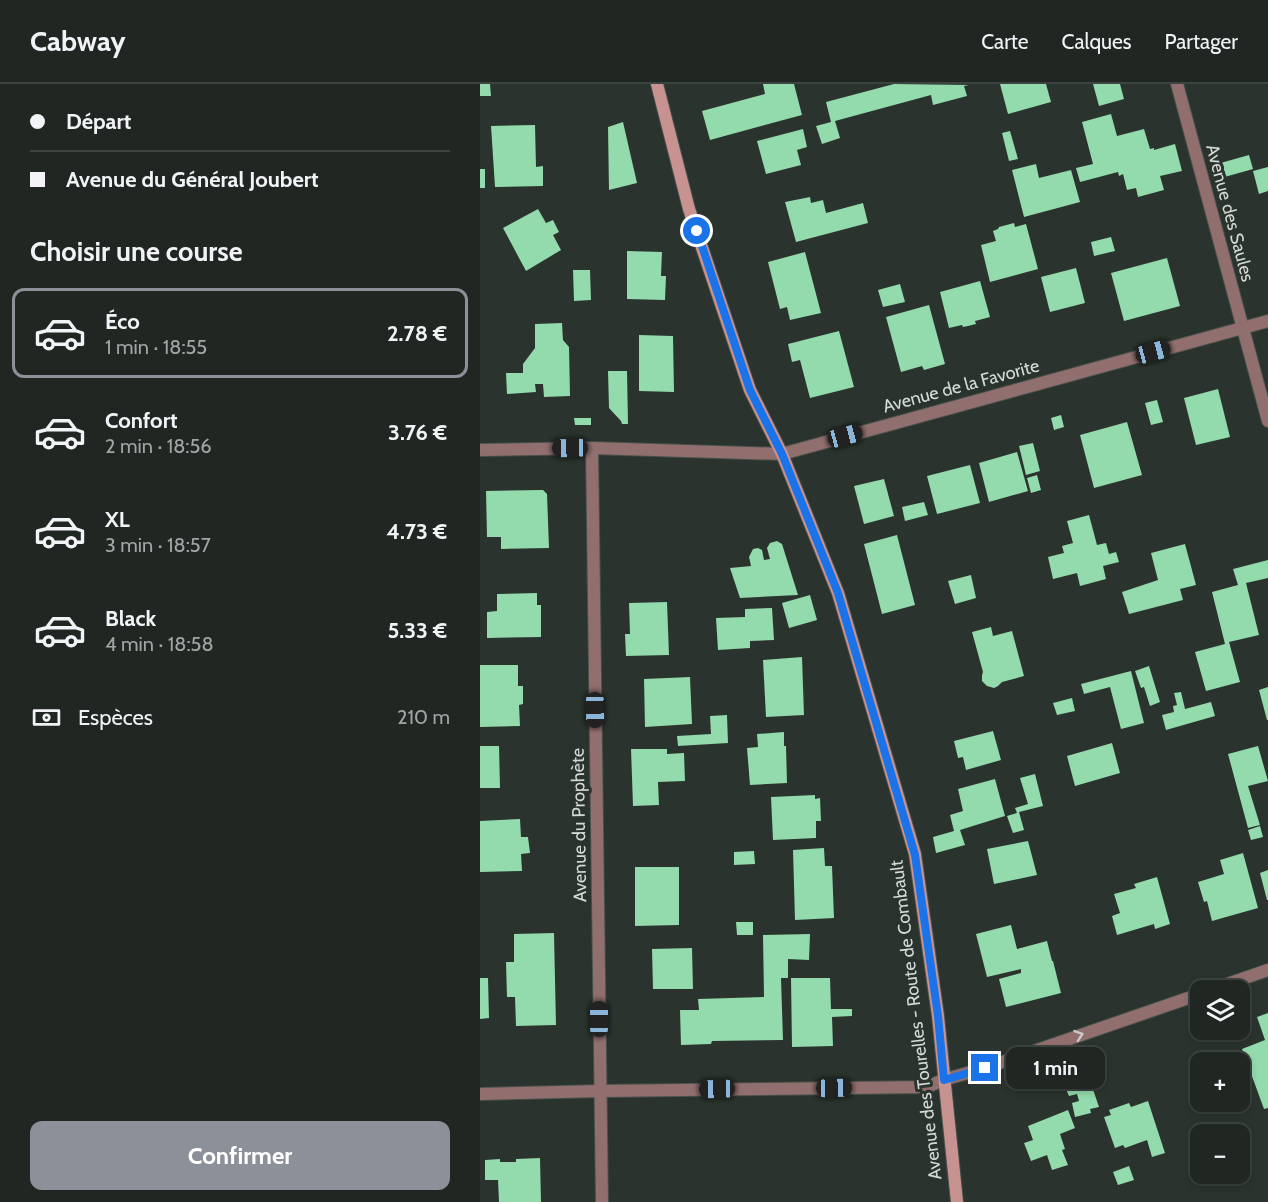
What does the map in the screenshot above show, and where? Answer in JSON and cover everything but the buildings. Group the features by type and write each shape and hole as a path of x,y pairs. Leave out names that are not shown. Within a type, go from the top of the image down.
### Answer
{"street":[{"name":"Avenue des Tourelles - Route de Combault","path":"657,84 689,209 750,390 782,454 838,593 915,855 938,1016 957,1202"},
{"name":"Avenue des Saules","path":"1177,84 1268,421"},
{"name":"Avenue de la Favorite","path":"480,450 592,448 782,454 1268,321"},
{"name":"Avenue du Prophète","path":"592,448 602,1202"},
{"path":"1239,980 1268,970"},
{"path":"480,1094 927,1087 1190,997"}],"route":[{"path":"697,231 750,390 782,454 838,593 915,855 938,1016 944,1080 985,1068"}]}
